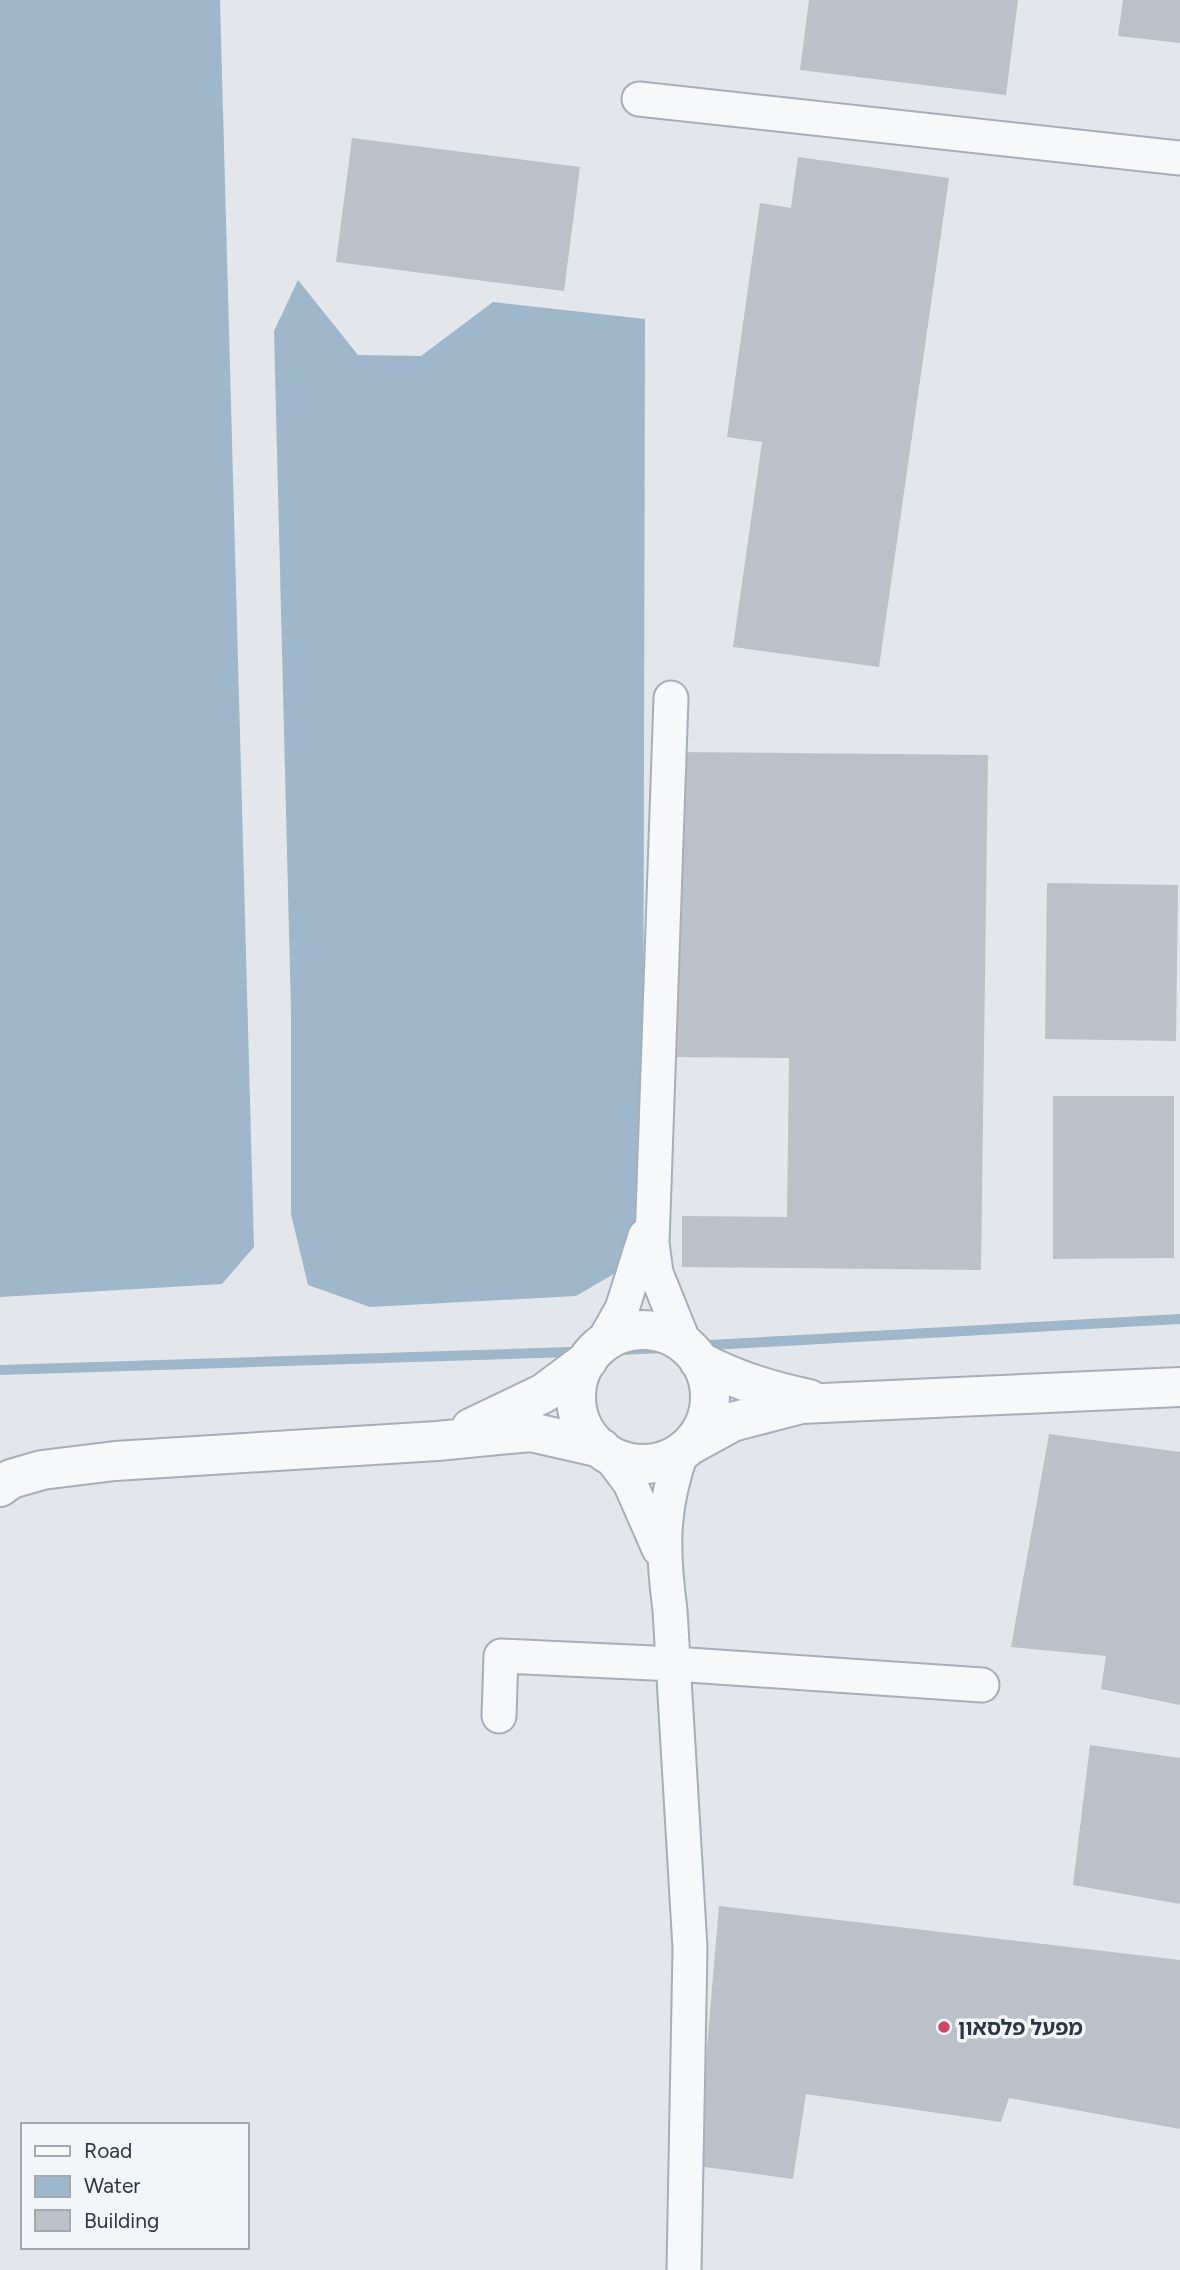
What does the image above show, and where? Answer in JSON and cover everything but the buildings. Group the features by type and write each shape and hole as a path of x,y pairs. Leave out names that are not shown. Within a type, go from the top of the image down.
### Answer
{"street":[{"path":"639,99 1180,158"},
{"path":"671,698 652,1243 656,1272 692,1353 709,1381 710,1403 705,1425 687,1448 670,1482 663,1518 663,1561 674,1664 690,1948 684,2270"},
{"path":"653,1196 640,1257 622,1309 578,1380 576,1401 581,1423 592,1441 631,1483 663,1561"},
{"path":"437,1441 544,1393 622,1334 644,1330 666,1334 726,1376 773,1391 839,1401"},
{"path":"0,1487 11,1479 42,1470 115,1461 437,1441 531,1432 605,1452 629,1463 652,1464 687,1448 732,1422 801,1404 1180,1387"},
{"path":"499,1716 501,1656 674,1664 982,1685"}],"water":[{"path":"0,0 220,0 254,1247 222,1284 0,1297"},
{"path":"298,280 358,355 421,356 493,302 645,319 643,1185 624,1268 576,1296 370,1307 308,1285 291,1214 291,1012 274,331"}],"waterway":[{"path":"710,1345 1180,1319"},
{"path":"621,1350 662,1348"},
{"path":"0,1370 570,1352"}],"place":[{"name":"מפעל פלסאון","path":"944,2027"}]}
